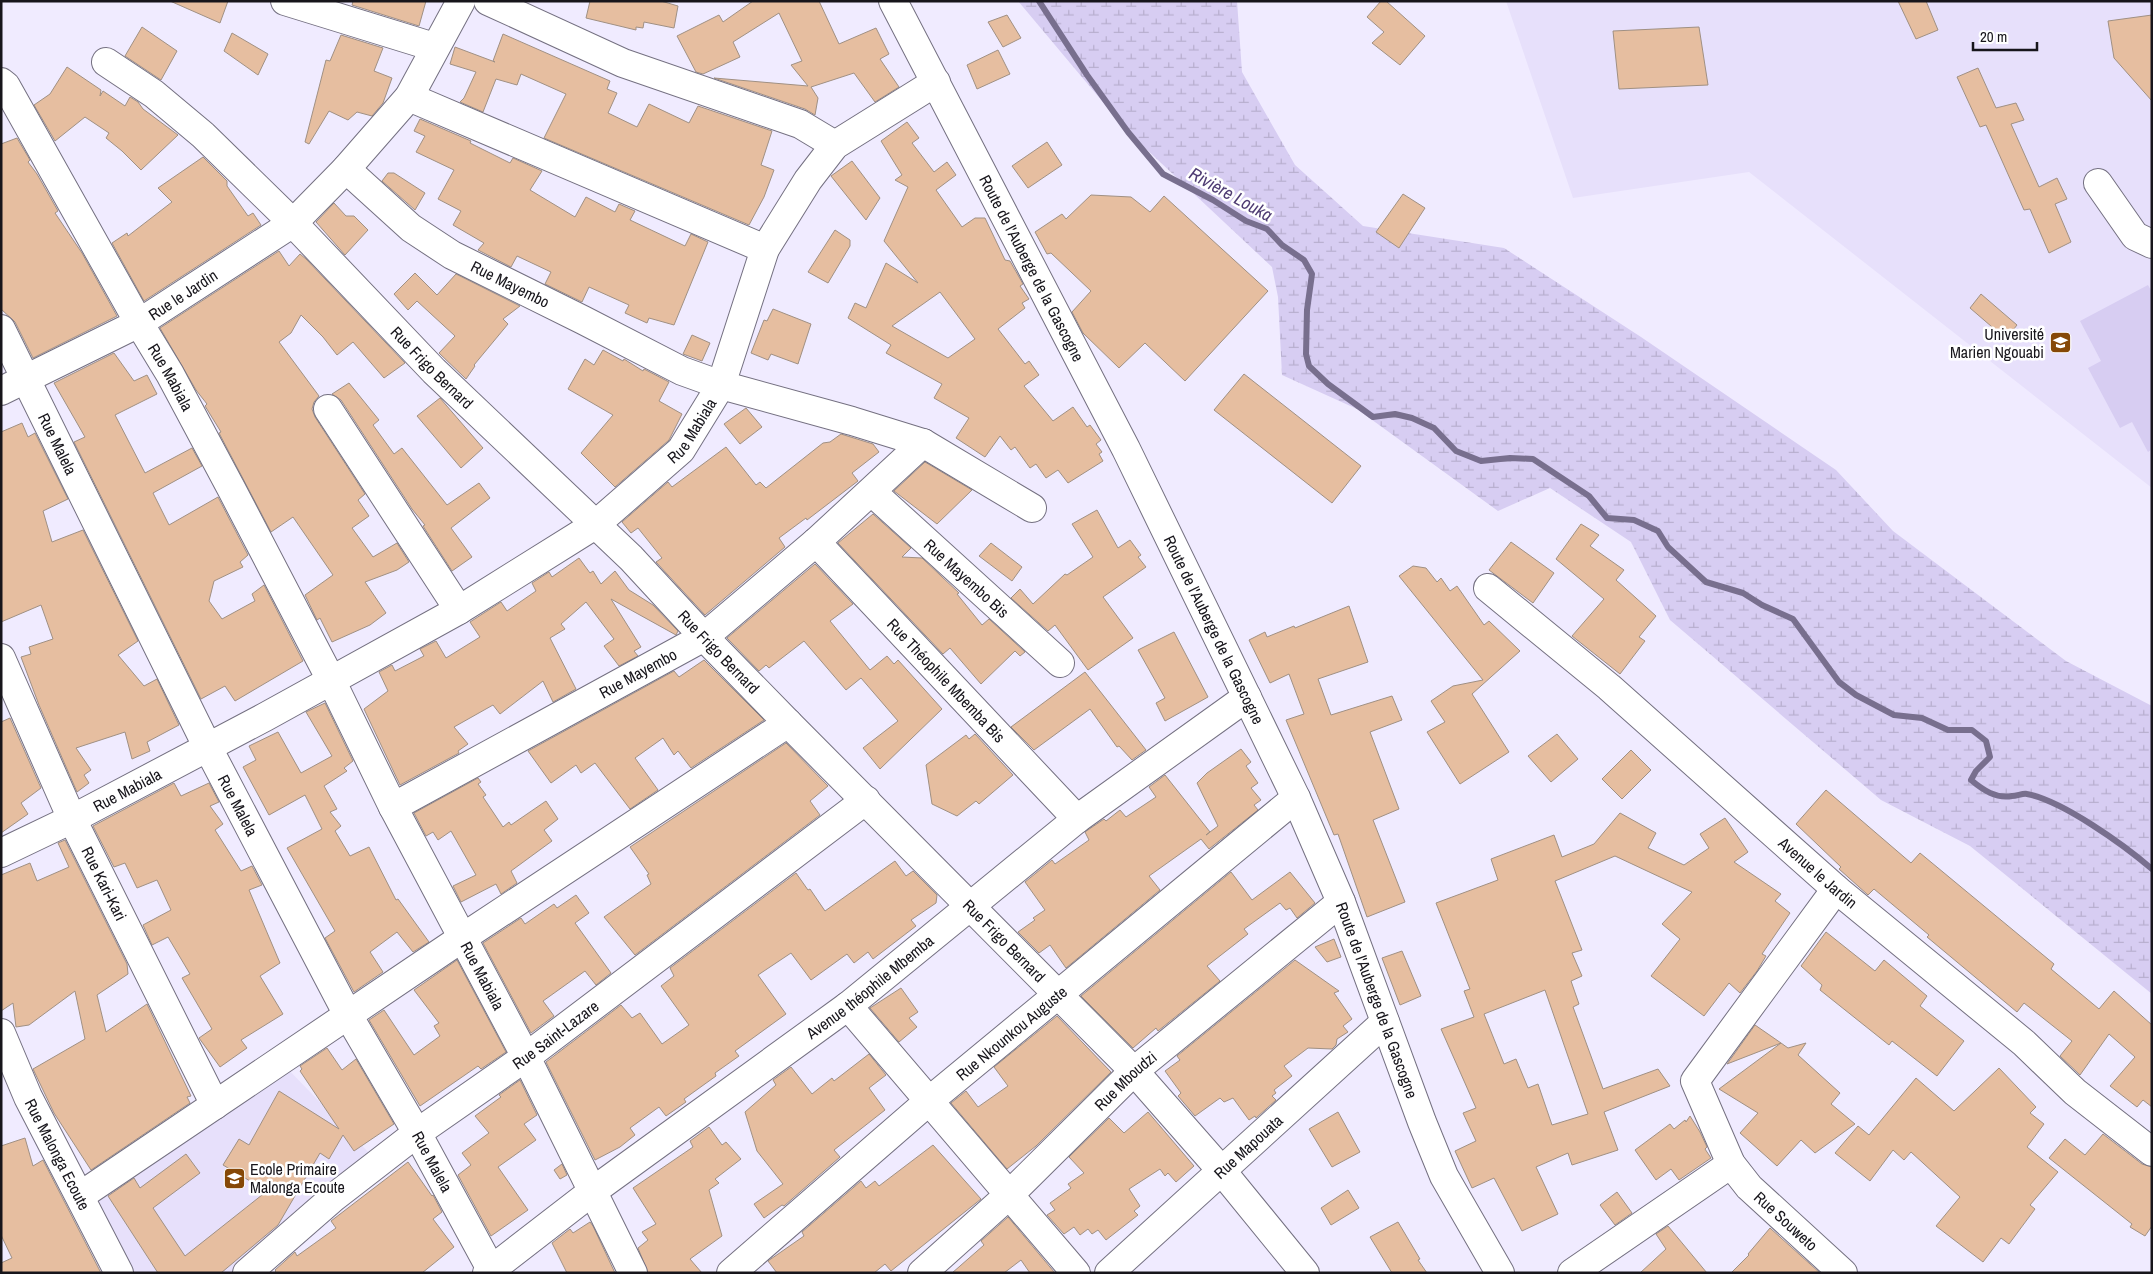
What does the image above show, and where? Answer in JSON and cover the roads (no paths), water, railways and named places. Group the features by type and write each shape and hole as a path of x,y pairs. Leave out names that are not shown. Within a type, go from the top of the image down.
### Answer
{"street":[{"path":"284,1 434,47"},
{"name":"Rue le Jardin","path":"1,391 139,323 293,223 346,169 409,97 434,47 461,1"},
{"path":"488,1 623,63 800,124 835,145"},
{"name":"Route de l'Auberge de la Gascogne","path":"893,1 1126,449 1296,798 1340,902 1444,1176 1500,1273"},
{"name":"Rue Frigo Bernard","path":"106,62 154,94 203,134 293,223 434,371 631,558 788,723 1134,1071 1221,1170 1305,1273"},
{"name":"Rue Mabiala","path":"1,82 6,86 139,323 170,374 332,680 392,807 526,1057 633,1273"},
{"name":"Rue Mabiala","path":"1,853 72,819 332,680 458,610 595,525 681,450 721,385 766,249 808,180 835,145 936,82"},
{"path":"409,97 766,249"},
{"name":"Rue Mayembo","path":"346,169 412,228 452,256 682,371 721,385 852,421 923,443 1032,508"},
{"path":"2098,183 2135,236 2152,244"},
{"name":"Rue Malela","path":"1,329 208,746 348,1016 417,1133 490,1272"},
{"path":"328,409 458,610"},
{"name":"Rue Mayembo","path":"392,807 704,636 816,542 923,443"},
{"name":"Rue Mayembo Bis","path":"872,492 1060,663"},
{"name":"Rue Théophile Mbemba Bis","path":"816,542 1077,819"},
{"name":"Avenue le Jardin","path":"1488,588 1609,687 1836,889 2024,1043 2075,1092 2152,1152"},
{"name":"Rue Kari-Kari","path":"1,658 72,819 214,1105"},
{"name":"Avenue théophile Mbemba","path":"490,1272 594,1191 848,1006 1077,819 1247,697"},
{"path":"80,1196 462,938 788,723"},
{"name":"Rue Nkounkou Auguste","path":"731,1273 929,1101 1296,798"},
{"name":"Rue Saint-Lazare","path":"247,1273 334,1198 417,1133 526,1057 866,800"},
{"name":"Rue Souweto","path":"1836,889 1695,1081 1731,1164 1749,1187 1843,1273"},
{"name":"Rue Mboudzi","path":"922,1273 1010,1194 1134,1071 1340,902"},
{"path":"848,1006 1076,1273"},
{"name":"Rue Mapouata","path":"1109,1273 1386,1022"},
{"name":"Rue Malonga Ecoute","path":"1,1033 28,1097 119,1273"},
{"path":"1572,1273 1731,1164"}],"waterway":[{"name":"Rivière Louka","path":"1039,1 1087,75 1128,132 1163,174 1213,200 1246,221 1267,229 1282,245 1304,260 1312,274 1307,310 1306,354 1309,366 1328,384 1373,417 1395,414 1412,418 1434,428 1456,451 1481,461 1510,458 1533,459 1589,496 1607,518 1634,520 1658,531 1668,547 1706,582 1743,593 1762,605 1793,619 1839,682 1856,695 1894,715 1922,718 1948,730 1972,730 1986,741 1990,757 1976,771 1971,780 1980,787 1995,795 2006,797 2027,794 2058,805 2093,825 2152,869"}],"place":[{"name":"Université Marien Ngouabi","path":"2060,343"},
{"name":"Ecole Primaire Malonga Ecoute","path":"234,1178"}]}
